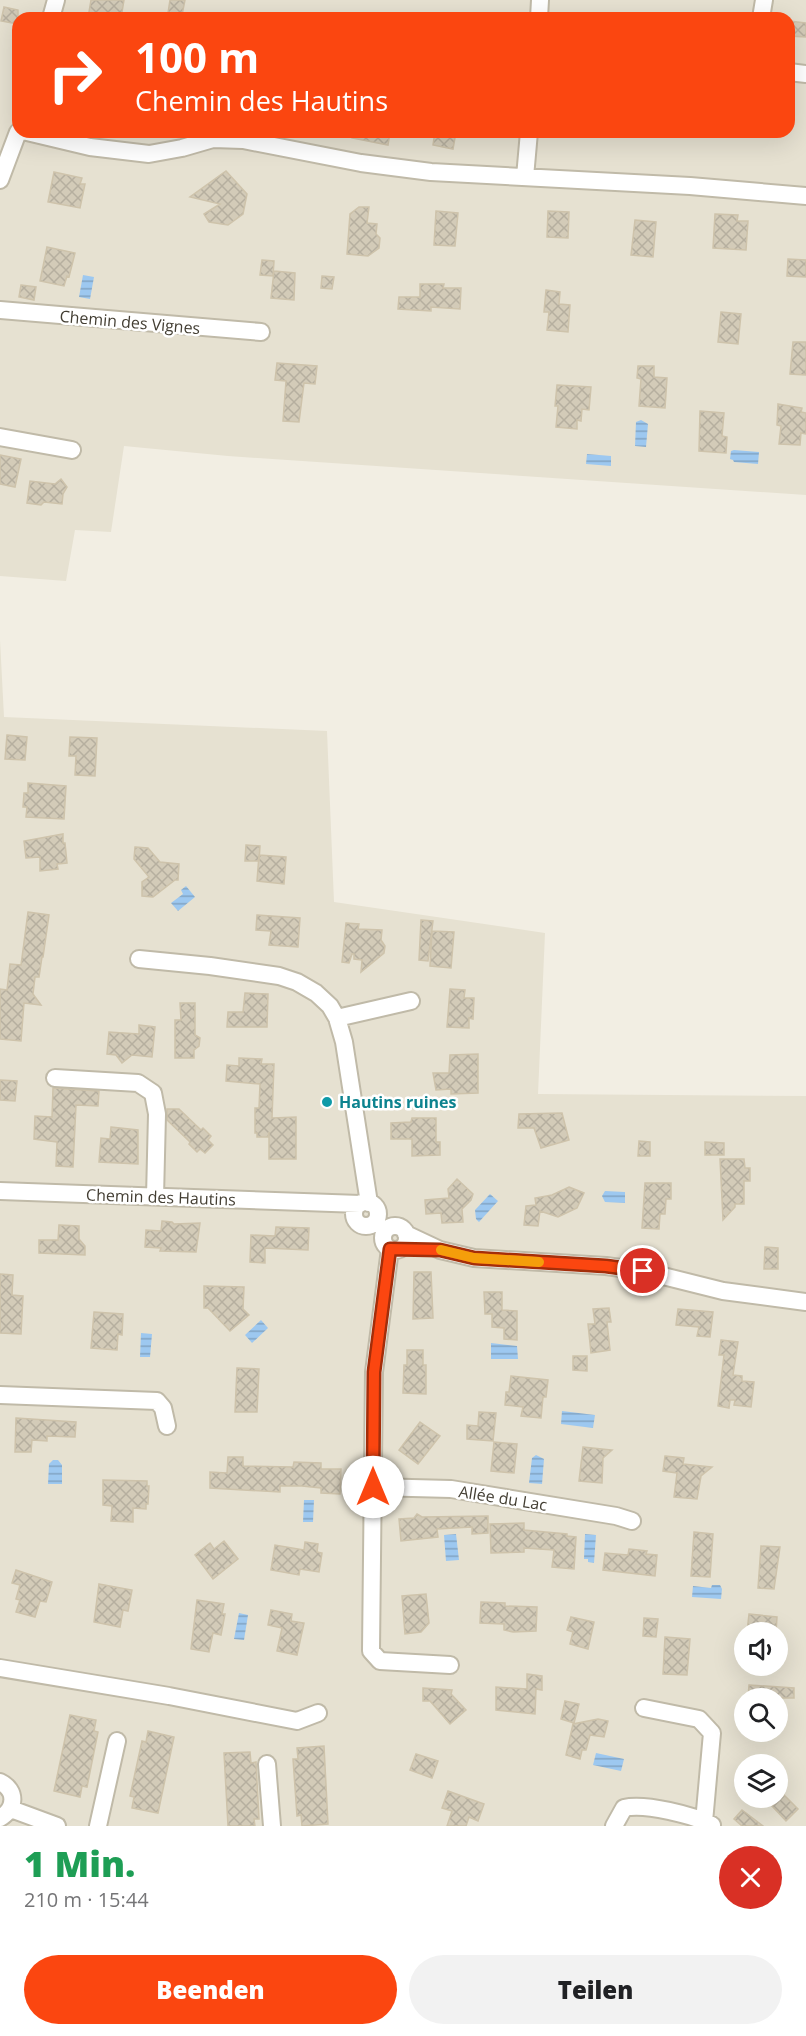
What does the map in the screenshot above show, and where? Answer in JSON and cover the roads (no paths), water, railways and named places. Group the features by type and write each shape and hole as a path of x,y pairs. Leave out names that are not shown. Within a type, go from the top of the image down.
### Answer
{"street":[{"path":"0,180 3,163 15,138"},
{"path":"52,138 90,147 149,154 220,138"},
{"path":"243,138 362,163 412,170 690,186 806,196"},
{"path":"525,177 528,138"},
{"name":"Chemin des Vignes","path":"0,310 261,332"},
{"path":"0,437 72,450"},
{"path":"139,959 210,966 288,979 316,993 330,1006 337,1018 348,1065 366,1213"},
{"path":"337,1018 411,1001"},
{"path":"54,1077 138,1083 153,1093 158,1114 155,1197"},
{"name":"Chemin des Hautins","path":"0,1191 322,1203 366,1213 395,1240"},
{"path":"450,1665 380,1661 371,1651 374,1372 395,1240 474,1258 606,1266 643,1271 734,1293 806,1302"},
{"path":"0,1395 157,1401 163,1408 167,1426"},
{"name":"Allée du Lac","path":"373,1487 451,1489 616,1516 632,1521"},
{"path":"0,1668 169,1696 297,1721 318,1713"},
{"path":"614,1826 624,1808 635,1805 686,1816 708,1824 712,1733 699,1719 644,1708"},
{"path":"98,1826 117,1741"},
{"path":"267,1764 272,1826"},
{"path":"0,1782 12,1792 13,1800 5,1813 57,1826"}],"water":[{"path":"83,275 94,277 90,299 79,297"},
{"path":"641,420 648,424 646,447 635,446 636,422"},
{"path":"731,451 759,452 758,464 734,462 730,459"},
{"path":"587,454 611,456 611,466 586,464"},
{"path":"186,886 195,897 178,911 171,903 183,894 181,890"},
{"path":"605,1191 625,1192 625,1203 605,1202 602,1196"},
{"path":"490,1194 498,1201 479,1222 476,1219 475,1210"},
{"path":"261,1320 268,1328 252,1343 245,1335"},
{"path":"141,1333 152,1334 150,1357 140,1357"},
{"path":"491,1343 517,1346 518,1359 491,1359"},
{"path":"562,1411 595,1415 593,1428 561,1424"},
{"path":"536,1455 544,1459 542,1484 529,1483 532,1458"},
{"path":"53,1460 58,1460 62,1465 62,1484 48,1484 49,1464"},
{"path":"304,1500 314,1500 313,1522 303,1522"},
{"path":"456,1534 459,1560 446,1561 444,1535"},
{"path":"585,1534 596,1535 594,1563 584,1559"},
{"path":"712,1585 720,1585 721,1599 692,1597 693,1586 711,1588"},
{"path":"239,1613 248,1615 244,1640 234,1639"},
{"path":"596,1753 624,1759 621,1771 593,1765"}],"place":[{"name":"Hautins ruines","path":"327,1102"}]}
